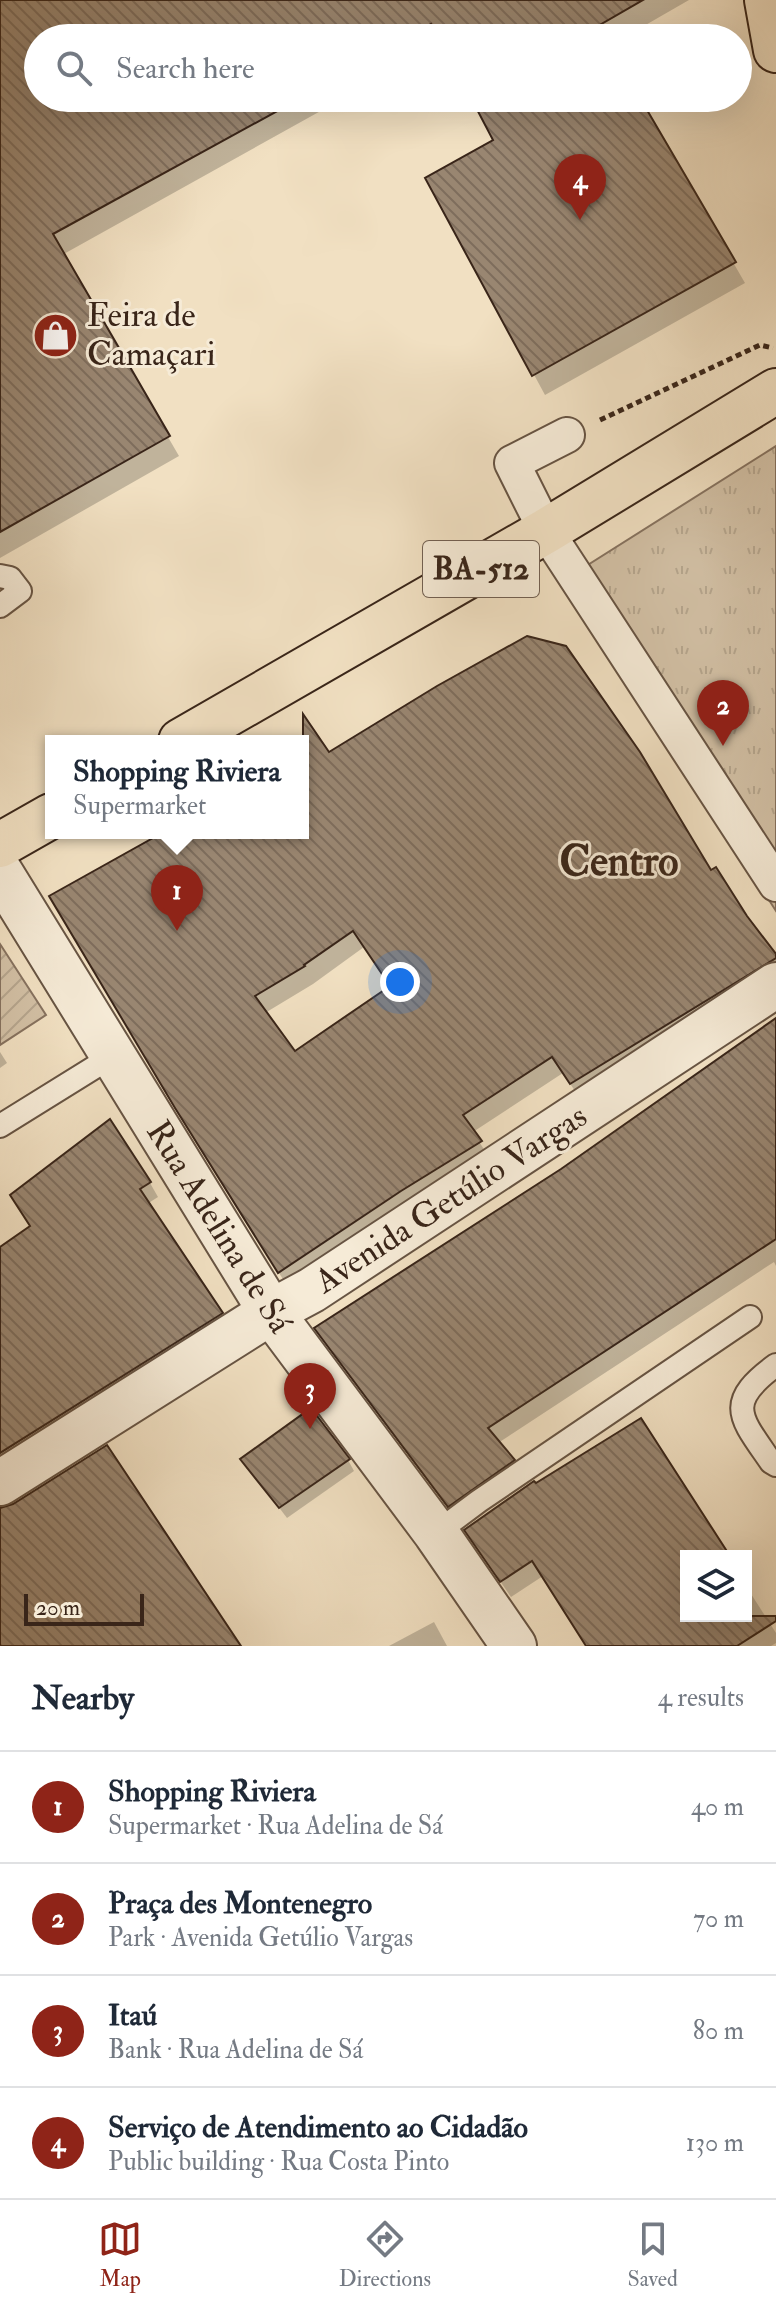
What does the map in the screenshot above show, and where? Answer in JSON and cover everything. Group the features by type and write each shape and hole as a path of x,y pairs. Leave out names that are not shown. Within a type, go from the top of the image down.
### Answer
{"main road":[{"path":"767,0 776,50"},
{"name":"BA-512","path":"191,735 546,531 776,391"},
{"path":"0,845 45,819"}],"street":[{"path":"567,435 512,463 546,531 776,884"},
{"name":"Rua Adelina de Sá","path":"0,872 271,1312 436,1533 514,1646"},
{"name":"Avenida Getúlio Vargas","path":"0,1483 271,1312 312,1290 776,985"}],"lane":[{"path":"0,606 10,582"},
{"path":"0,1126 95,1067 111,1053"},
{"path":"436,1533 750,1317"},
{"path":"776,1365 756,1379 744,1397 741,1409 743,1422 776,1465"}],"path":[{"path":"567,435 760,345 776,349"}],"green space":[{"path":"776,446 776,911 564,580"},
{"path":"0,944 46,1015 0,1045"}],"building":[{"name":"Feira de Camaçari","path":"0,0 643,0 601,24 24,24 24,112 275,112 53,234 170,436 0,532"},
{"path":"478,112 648,112 736,262 532,376 425,178 493,140"},
{"path":"527,636 566,646 640,752 711,870 716,867 776,958 570,1084 552,1057 463,1115 482,1141 278,1273 49,896 151,839 309,839 309,735 303,735 303,714 329,752","holes":["353,931 390,986 295,1051 255,996 305,966"]},
{"path":"776,1018 776,1239 488,1428 515,1460 448,1507 314,1328 561,1169"},
{"path":"110,1119 151,1182 140,1189 223,1313 0,1453 0,1247 30,1226 10,1195"},
{"path":"311,1408 350,1459 279,1508 240,1459"},
{"path":"641,1418 726,1550 680,1550 680,1622 752,1622 752,1616 776,1616 776,1621 737,1646 586,1646 532,1561 500,1582 464,1530 534,1481 536,1483"},
{"path":"107,1445 241,1646 0,1646 0,1508 13,1504"}],"place":[{"name":"Serviço de Atendimento ao Cidadão","path":"580,220"},
{"name":"Feira de Camaçari","path":"56,335"},
{"name":"Praça des Montenegro","path":"723,746"},
{"name":"Shopping Riviera","path":"177,931"},
{"name":"Itaú","path":"310,1429"}],"district":[{"name":"Centro","path":"619,862"}]}
